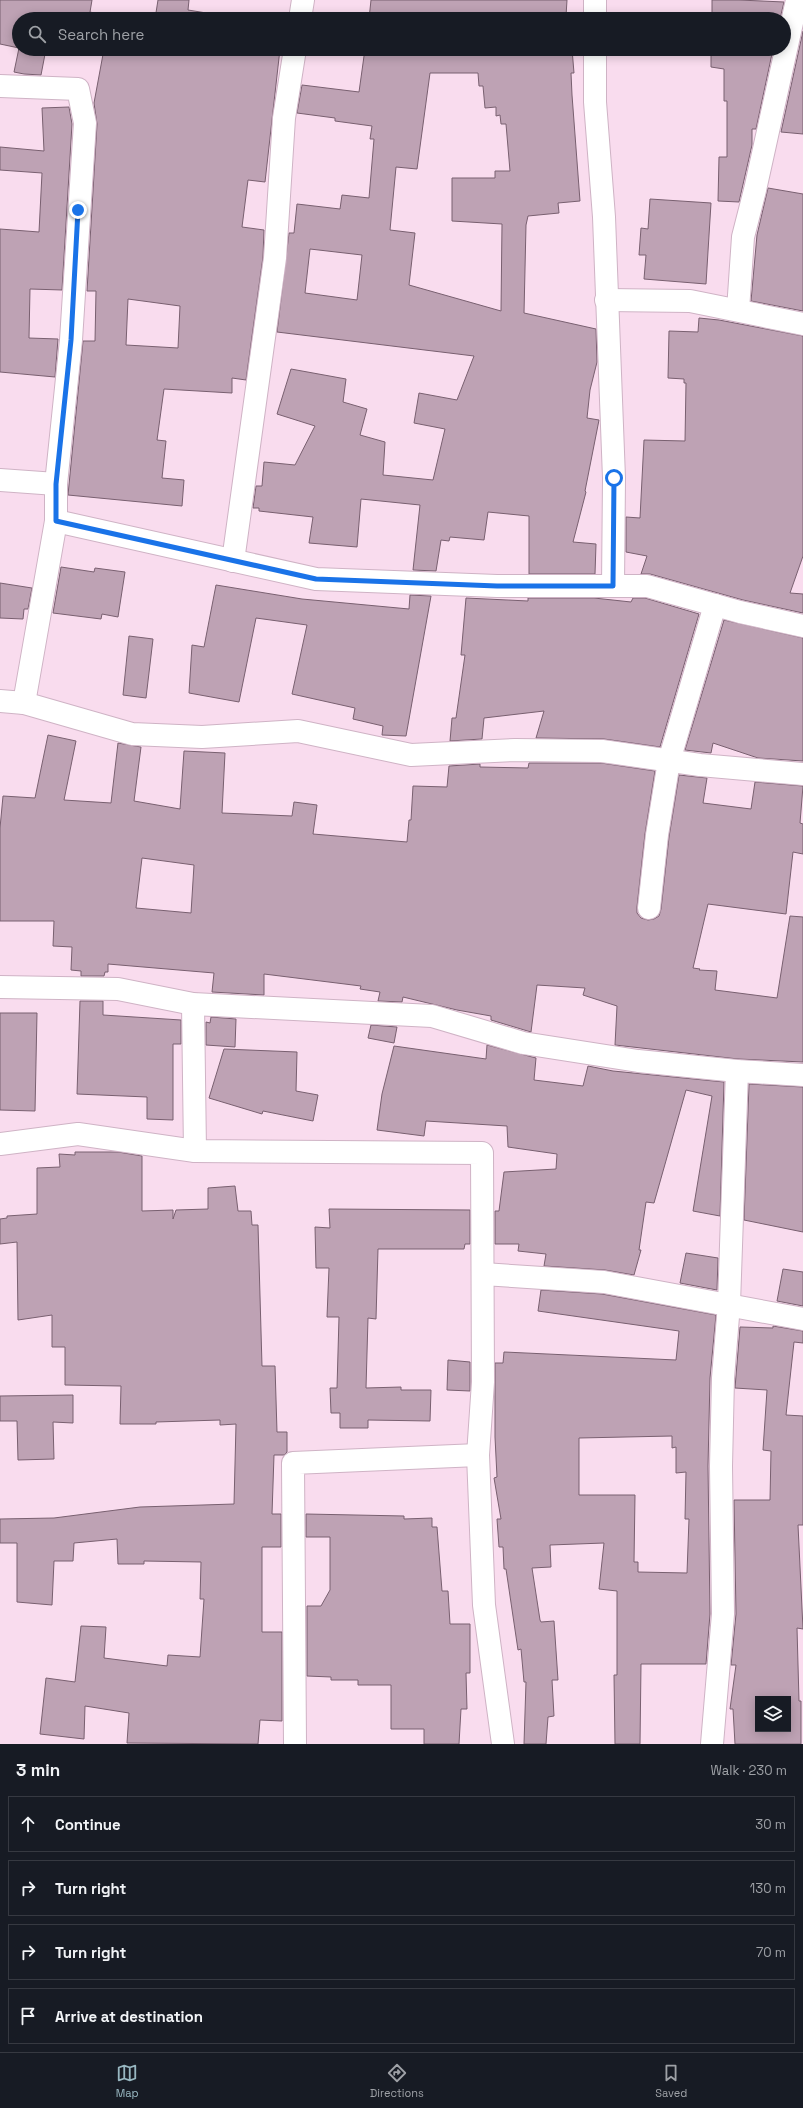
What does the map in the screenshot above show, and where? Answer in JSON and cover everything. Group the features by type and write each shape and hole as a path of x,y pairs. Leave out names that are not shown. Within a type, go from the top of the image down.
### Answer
{"street":[{"path":"301,12 303,0"},
{"path":"595,0 595,12"},
{"path":"738,310 743,237 795,54 797,0"},
{"path":"233,561 276,258 284,118 294,56"},
{"path":"595,56 595,102 604,217 614,478 613,586"},
{"path":"0,86 78,89 85,123 71,340 56,484 56,521 24,703"},
{"path":"606,300 690,301 803,324"},
{"path":"0,480 56,484"},
{"path":"56,521 316,579 497,586 647,586 715,605 803,626"},
{"path":"649,908 657,835 669,761 715,605"},
{"path":"0,701 24,703 132,734 202,737 298,731 411,755 515,750 602,751 669,761 803,774"},
{"path":"0,987 118,989 193,1004 432,1016 523,1043 638,1061 737,1071 803,1075"},
{"path":"193,1004 195,1151"},
{"path":"712,1744 723,1614 723,1378 729,1304 737,1071"},
{"path":"0,1144 78,1134 195,1151 482,1153 483,1382 478,1455 484,1605 503,1744"},
{"path":"483,1274 604,1282 729,1304 803,1319"},
{"path":"296,1744 294,1463 478,1455"}],"building":[{"path":"0,0 92,0 90,12 12,12 12,47 0,44"},
{"path":"158,0 189,0 188,10 200,12 156,12"},
{"path":"371,0 567,0 566,12 370,12"},
{"path":"712,0 784,2 782,12 712,12"},
{"path":"803,31 803,134 781,132"},
{"path":"17,56 45,56 41,75 14,72"},
{"path":"103,56 279,56 265,182 248,180 242,227 264,230 263,257 246,380 232,378 232,393 164,389 157,440 166,441 162,478 184,480 182,506 68,495 83,341 95,341 96,291 87,291 97,124 94,103","holes":["128,299 180,306 178,348 126,345"]},
{"path":"364,56 573,56 574,73 571,73 572,95 580,201 558,203 559,213 528,216 526,225 524,313 596,329 597,362 590,390 587,418 599,420 586,492 573,542 596,544 595,574 529,574 529,516 488,512 484,540 450,537 449,541 441,540 436,571 413,570 420,505 361,499 357,547 309,543 313,517 259,511 259,508 253,508 256,486 262,486 264,462 295,465 315,426 277,414 291,369 346,379 343,402 367,409 360,435 385,442 383,475 433,480 445,429 414,423 419,393 457,400 474,356 277,332 289,233 294,233 297,204 340,209 342,195 369,198 374,139 370,139 372,126 335,121 335,118 297,113 302,85 359,92","holes":["430,73 478,73 479,86 483,86 485,108 496,107 496,116 500,115 501,124 506,124 510,171 495,171 495,178 452,178 452,221 502,224 501,311 409,285 415,233 390,230 396,167 417,169","310,249 362,255 357,300 305,293"]},
{"path":"711,56 772,56 756,129 752,129 752,145 739,202 718,201 719,157 727,157 727,101 724,101 724,69 711,67"},
{"path":"69,107 72,124 62,290 30,289 29,338 58,339 55,377 0,372 0,229 39,232 42,173 0,170 0,147 44,151 42,108"},
{"path":"768,188 803,194 803,311 751,301 757,235"},
{"path":"650,199 711,203 706,284 644,279 646,255 639,255 641,228 648,229"},
{"path":"699,318 719,320 803,336 803,556 790,593 803,594 803,613 743,600 650,574 641,574 647,556 626,552 626,517 640,518 644,440 685,441 686,383 684,383 684,379 668,378 669,331 698,332"},
{"path":"61,567 94,572 95,568 125,572 118,617 102,614 101,619 53,613"},
{"path":"0,583 32,588 28,609 24,609 23,619 0,618"},
{"path":"216,585 302,599 409,609 410,595 431,596 406,736 382,735 383,726 353,719 355,708 292,694 307,625 256,618 239,702 189,693 192,645 204,647"},
{"path":"466,598 528,601 528,598 594,598 631,602 633,598 645,598 699,614 660,747 604,739 536,738 544,711 484,718 482,739 450,741 452,718 456,718 465,655 461,655"},
{"path":"724,620 803,638 803,761 758,758 713,743 711,753 685,750"},
{"path":"129,636 153,639 146,698 123,695"},
{"path":"48,735 76,741 64,800 111,803 118,743 141,747 134,801 180,809 184,751 225,753 222,813 292,816 294,802 317,805 313,834 407,842 409,820 411,820 413,786 447,787 449,766 480,764 480,767 528,768 529,763 601,763 655,771 645,834 637,907 637,913 641,918 648,920 659,916 661,909 669,837 679,775 707,778 703,803 751,809 755,782 803,786 800,823 803,824 803,854 793,852 786,914 708,904 693,968 700,969 699,970 717,971 715,990 777,998 790,916 803,917 803,1062 738,1059 615,1045 617,1006 583,995 585,988 537,985 531,1032 491,1020 491,1016 457,1010 403,997 402,1002 378,1001 380,992 360,989 361,986 264,974 264,995 212,992 214,973 108,964 108,972 105,972 104,976 81,976 81,971 71,970 72,947 53,946 54,921 0,921 0,828 3,796 35,798","holes":["142,858 194,865 191,913 136,908"]},
{"path":"80,1001 103,1001 103,1015 181,1020 181,1044 173,1044 173,1120 147,1119 147,1097 77,1094"},
{"path":"0,1013 37,1013 35,1111 0,1110"},
{"path":"211,1017 236,1019 235,1047 206,1045 206,1022 210,1023"},
{"path":"371,1025 397,1027 394,1043 368,1038"},
{"path":"487,1045 536,1058 534,1080 583,1086 588,1066 613,1071 724,1082 720,1216 693,1211 712,1096 686,1090 654,1203 646,1202 639,1250 641,1250 634,1275 605,1270 544,1266 546,1254 518,1251 519,1244 495,1244 495,1211 499,1211 504,1172 556,1169 557,1154 508,1147 507,1126 426,1121 424,1136 377,1130 382,1094 394,1046 486,1059"},
{"path":"224,1049 297,1052 296,1091 318,1095 313,1121 263,1111 262,1114 209,1098"},
{"path":"749,1084 803,1087 803,1232 744,1220"},
{"path":"75,1152 118,1152 142,1156 142,1211 173,1210 173,1219 176,1210 208,1209 208,1188 235,1186 238,1211 251,1211 252,1225 258,1225 262,1366 275,1366 277,1432 287,1432 287,1452 284,1455 274,1455 272,1514 281,1514 281,1547 262,1547 262,1632 282,1632 282,1721 260,1720 258,1744 127,1743 129,1713 85,1706 84,1739 40,1734 46,1678 75,1682 81,1626 106,1627 104,1658 167,1666 168,1655 200,1657 204,1599 200,1599 201,1562 144,1561 144,1564 118,1564 117,1539 74,1543 73,1561 54,1561 52,1605 17,1602 17,1543 0,1543 0,1519 54,1518 140,1507 234,1504 236,1424 220,1425 220,1420 156,1422 156,1424 120,1424 121,1386 65,1385 65,1347 52,1347 52,1315 18,1320 17,1242 0,1244 0,1219 7,1218 7,1216 37,1214 37,1168 60,1167 59,1154 75,1155"},
{"path":"329,1209 470,1210 470,1244 465,1244 464,1249 378,1249 376,1319 368,1318 366,1388 401,1387 401,1390 431,1390 430,1421 368,1420 368,1428 340,1428 340,1413 331,1413 330,1388 337,1388 339,1317 327,1317 329,1268 316,1268 315,1227 330,1228"},
{"path":"686,1253 718,1258 717,1290 680,1283"},
{"path":"783,1269 803,1272 803,1306 777,1301"},
{"path":"541,1290 602,1294 716,1315 710,1378 708,1466 710,1614 706,1664 641,1664 640,1744 615,1744 614,1675 617,1675 617,1591 599,1589 604,1543 550,1545 551,1567 532,1568 540,1620 541,1622 554,1621 558,1680 552,1680 554,1716 548,1717 546,1744 524,1744 526,1682 524,1682 521,1649 518,1650 506,1569 504,1569 503,1547 499,1547 497,1519 501,1519 494,1478 497,1477 495,1437 495,1363 503,1363 504,1352 676,1360 679,1331 538,1311","holes":["672,1436 672,1448 676,1447 676,1473 686,1472 685,1519 689,1519 687,1573 638,1572 638,1562 634,1562 635,1495 579,1495 579,1438"]},
{"path":"773,1326 803,1331 803,1343 794,1342 786,1415 803,1416 803,1525 798,1525 803,1629 797,1628 799,1701 801,1701 801,1744 735,1744 733,1709 730,1709 736,1665 731,1665 736,1614 734,1500 770,1500 771,1451 763,1450 767,1390 735,1388 740,1327 773,1328"},
{"path":"448,1360 470,1362 470,1391 447,1390"},
{"path":"73,1395 73,1423 53,1422 54,1459 18,1460 17,1421 0,1421 0,1396"},
{"path":"306,1514 404,1516 404,1519 432,1518 432,1527 437,1527 442,1591 448,1591 450,1624 470,1624 470,1673 466,1673 467,1709 461,1709 459,1744 424,1744 424,1729 391,1729 391,1685 358,1685 358,1680 331,1680 331,1677 307,1676 307,1606 321,1606 330,1590 330,1537 306,1537"}],"route":[{"path":"78,210 71,340 56,484 56,521 316,579 497,586 613,586 614,478"}]}
